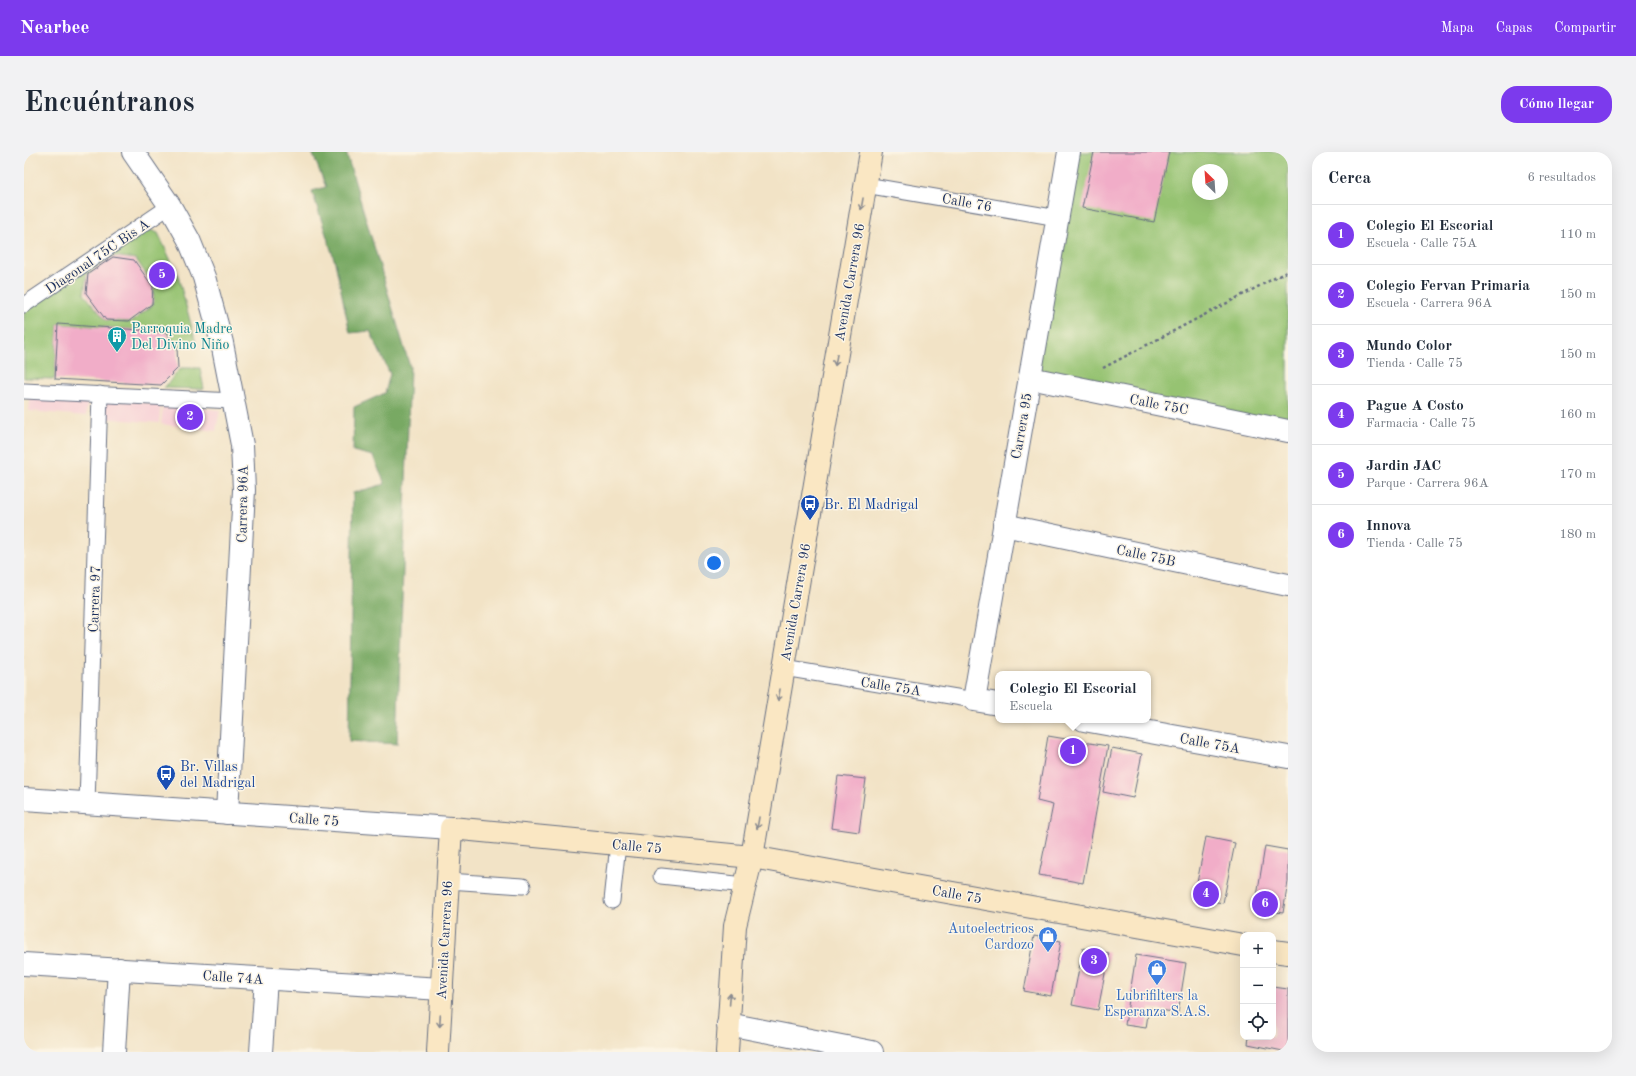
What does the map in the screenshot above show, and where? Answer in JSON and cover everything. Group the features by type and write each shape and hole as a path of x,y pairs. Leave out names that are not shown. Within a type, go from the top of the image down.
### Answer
{"main road":[{"name":"Avenida Carrera 96","path":"726,1052 735,926 752,857 871,152"},
{"name":"Avenida Carrera 96","path":"438,1052 451,828"},
{"name":"Calle 75","path":"451,828 752,857 1240,944"},
{"path":"1276,952 1288,954"}],"street":[{"name":"Carrera 96A","path":"133,152 170,206 190,240 204,277 222,343 242,446 244,490 227,813"},
{"name":"Carrera 95","path":"974,700 1069,152"},
{"name":"Calle 75C","path":"1030,378 1288,431"},
{"name":"Calle 75B","path":"1004,525 1288,584"},
{"name":"Calle 75A","path":"974,700 995,704"},
{"name":"Calle 75A","path":"1101,723 1288,757"},
{"name":"Calle 75","path":"24,799 451,828"},
{"name":"Calle 74A","path":"24,964 442,989"},
{"path":"114,1052 119,970"},
{"path":"261,1052 266,979"},
{"path":"728,1024 872,1052"}],"lane":[{"name":"Calle 76","path":"877,187 1058,218"},
{"name":"Diagonal 75C Bis A","path":"24,305 170,206"},
{"path":"24,391 234,401"},
{"name":"Carrera 97","path":"87,803 100,394"},
{"name":"Calle 75A","path":"784,668 974,700"},
{"path":"612,901 618,844"},
{"path":"661,876 745,885"},
{"path":"448,881 522,886"}],"path":[{"path":"1069,386 1288,271"}],"shaded area":[{"path":"31,391 88,397 86,416 29,411"},
{"path":"104,399 161,404 159,423 102,418"},
{"path":"163,404 220,410 216,431 161,424"}],"green space":[{"path":"312,152 346,152 410,367 397,744 349,741 353,493 385,484 373,456 353,451 354,407 385,393 390,374 370,331 350,333 335,262 312,191 326,187"},
{"path":"1069,152 1288,152 1288,431 1030,378"},
{"path":"145,228 158,233 178,276 196,343 177,348 166,332 58,324 55,379 24,378 24,312","holes":["113,256 136,259 154,286 153,305 131,322 106,320 84,294 87,274"]},
{"path":"181,368 200,368 204,389 164,388"}],"building":[{"path":"1094,152 1169,152 1154,222 1082,208"},
{"path":"113,257 134,260 153,287 152,304 129,321 106,320 86,293 88,274"},
{"name":"Parroquia Madre Del Divino Niño","path":"58,324 167,332 177,348 178,368 161,385 55,379"},
{"path":"1048,736 1108,746 1083,883 1039,875 1053,805 1037,801"},
{"path":"1112,748 1142,754 1133,798 1103,792"},
{"path":"838,776 866,779 859,832 831,828"},
{"path":"1206,837 1235,843 1223,903 1194,898"},
{"path":"1265,846 1288,850 1288,882 1283,913 1255,909"},
{"path":"1034,936 1061,941 1051,996 1024,991"},
{"path":"1083,948 1109,953 1098,1010 1072,1005"},
{"name":"Lubrifilters la Esperanza S.A.S.","path":"1136,955 1186,963 1178,1013 1149,1008 1146,1028 1125,1025"},
{"path":"1276,987 1288,989 1288,1052 1248,1044 1249,1040 1276,1040"}],"place":[{"name":"Jardin JAC","path":"162,275"},
{"name":"Parroquia Madre Del Divino Niño","path":"117,353"},
{"name":"Colegio Fervan Primaria","path":"190,417"},
{"name":"Br. El Madrigal","path":"810,521"},
{"name":"Colegio El Escorial","path":"1073,751"},
{"name":"Br. Villas del Madrigal","path":"166,791"},
{"name":"Pague A Costo","path":"1206,894"},
{"name":"Innova","path":"1265,904"},
{"name":"Autoelectricos Cardozo","path":"1048,953"},
{"name":"Mundo Color","path":"1094,961"},
{"name":"Lubrifilters la Esperanza S.A.S.","path":"1157,986"}]}
